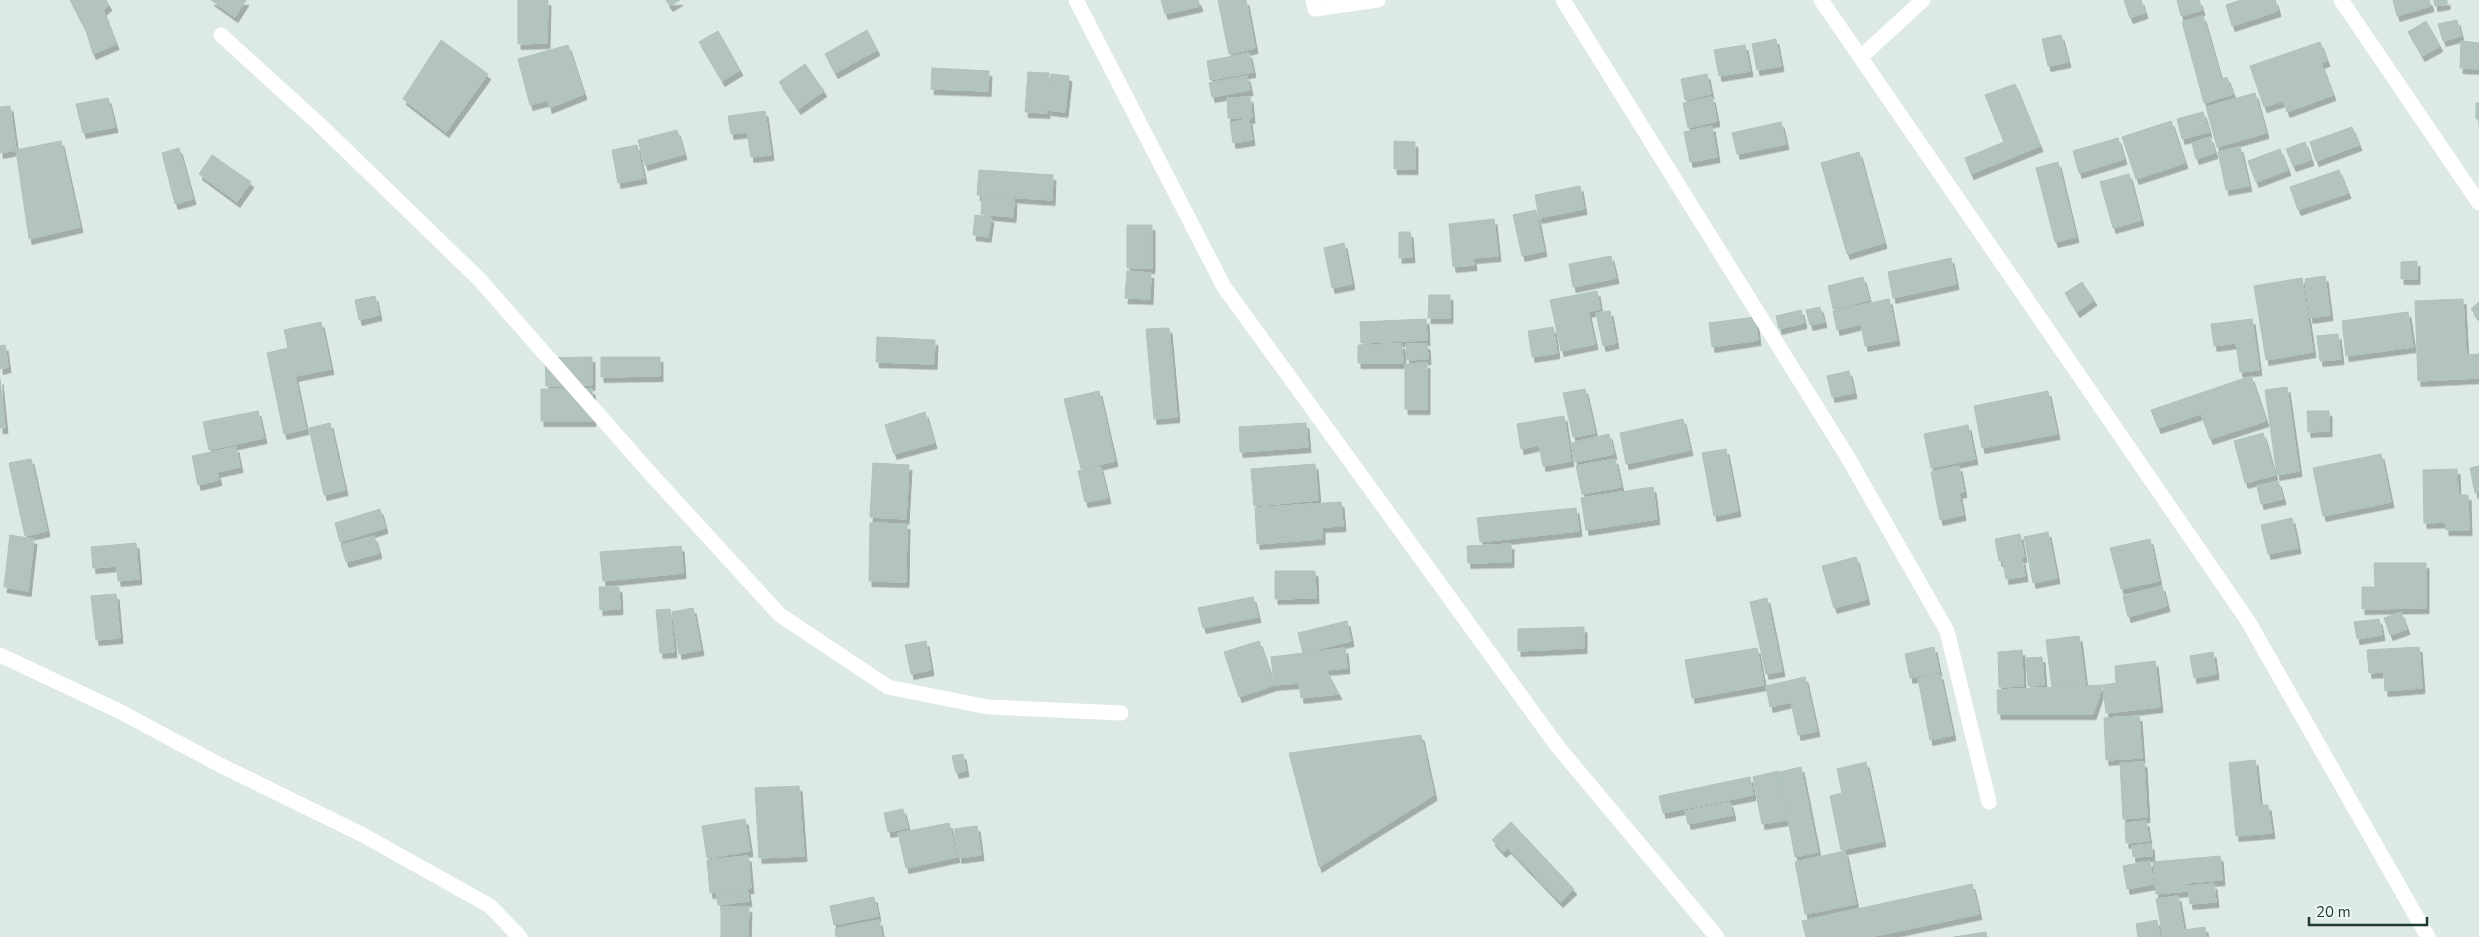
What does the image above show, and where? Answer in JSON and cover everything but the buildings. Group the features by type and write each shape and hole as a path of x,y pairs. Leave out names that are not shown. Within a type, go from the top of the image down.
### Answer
{"street":[{"path":"1076,0 1224,286 1558,747 1717,937"},
{"path":"1313,0 1315,9 1378,0"},
{"path":"1563,0 1847,456 1947,631 1989,802"},
{"path":"1821,0 1862,56 2248,621 2428,937"},
{"path":"1862,56 1923,0"},
{"path":"2340,0 2479,203"},
{"path":"220,35 320,125 479,280 780,615 888,687 988,707 1121,713"},
{"path":"0,656 120,711 220,765 363,835 490,906 520,937"}]}
